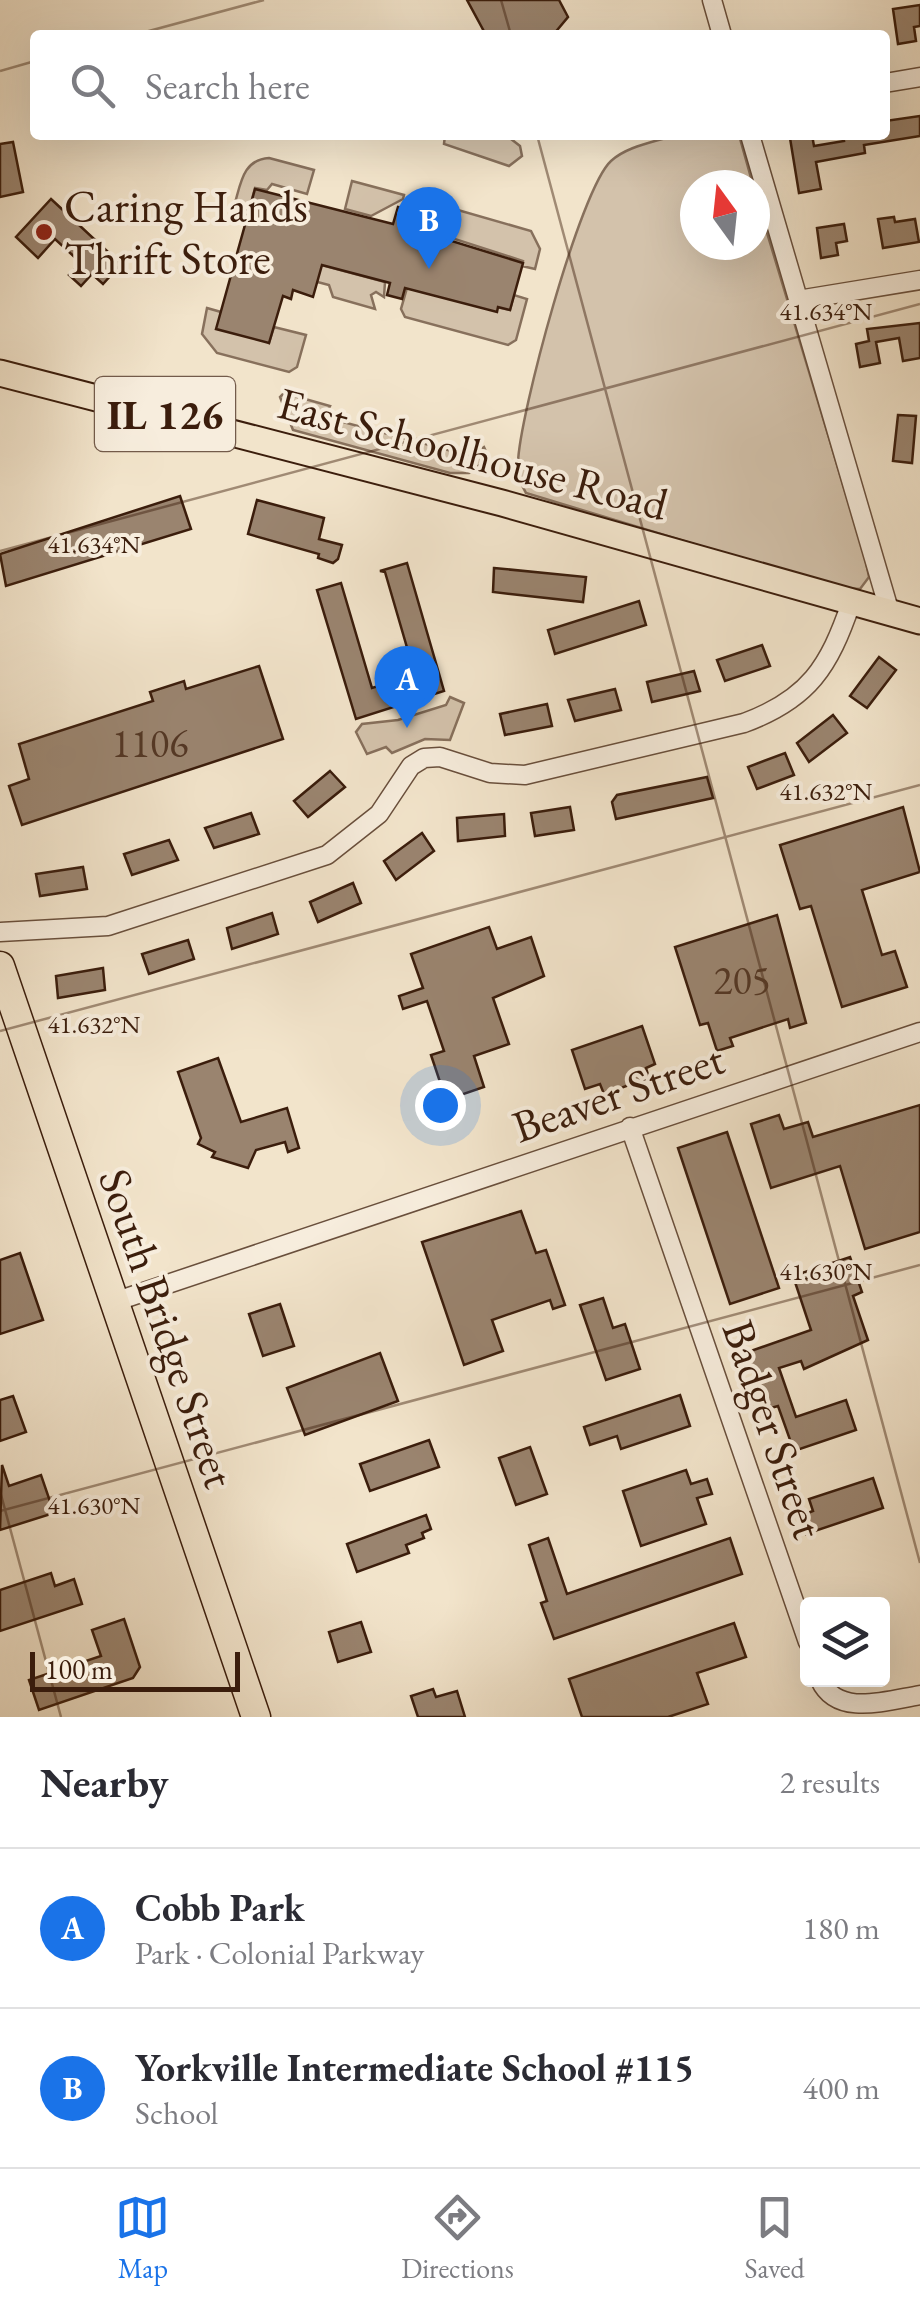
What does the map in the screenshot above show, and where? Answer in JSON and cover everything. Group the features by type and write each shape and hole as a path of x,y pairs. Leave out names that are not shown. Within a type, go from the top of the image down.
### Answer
{"highway":[{"name":"South Bridge Street","path":"0,966 249,1715"}],"main road":[{"name":"East Schoolhouse Road","path":"1,373 261,439 920,622"}],"street":[{"path":"712,0 721,30"},
{"path":"890,82 920,77"},
{"path":"751,140 890,613"},
{"path":"798,300 920,280"},
{"path":"0,932 108,926 327,855 379,814 410,766 424,758 440,757 490,773 525,774 744,724 778,711 828,662 851,603"},
{"name":"Beaver Street","path":"114,1302 920,1032"},
{"name":"Badger Street","path":"630,1127 800,1619"},
{"path":"824,1687 833,1701 848,1706 920,1695"}],"shaded area":[{"path":"444,140 512,140 520,146 522,156 509,166 444,144"},
{"path":"659,140 740,140 749,170 680,170 680,260 770,260 770,243 865,557 869,577 860,589 839,588 526,493 522,486 518,463 521,438 553,305 598,180 618,156"},
{"path":"269,158 314,170 307,194 272,184 267,190 255,188 249,210 234,206 248,168"},
{"path":"352,181 404,195 403,199 371,216 345,209"},
{"path":"437,204 531,231 540,249 535,269 522,266 523,261 436,233 441,217 435,212"},
{"path":"314,263 385,282 384,297 376,292 371,295 375,309 333,297 329,285 310,280"},
{"path":"407,288 510,310 514,295 527,299 516,340 508,345 405,317 401,309"},
{"path":"207,308 221,312 269,343 274,327 306,335 297,367 289,372 217,353 202,334"},
{"path":"284,393 330,406 324,417 470,456 484,447 489,458 469,473 450,473 293,430 280,397"},
{"path":"450,697 464,703 450,740 425,739 392,753 386,747 367,754 356,732 362,724 398,720 446,705"}],"building":[{"path":"467,0 559,0 568,17 557,30 483,30"},
{"path":"920,5 920,26 914,27 916,41 898,44 893,9"},
{"path":"920,116 920,136 864,145 865,153 816,162 821,189 799,193 790,140 813,140 814,146 844,140 890,140 890,120"},
{"path":"13,142 23,192 0,197 0,144"},
{"path":"255,189 393,224 398,207 406,209 408,203 430,209 428,215 436,217 432,235 523,263 510,310 498,307 497,312 405,288 402,299 387,295 390,283 322,265 313,297 293,290 291,299 283,296 269,343 216,329"},
{"path":"51,199 121,264 103,284 92,274 81,286 69,275 81,263 55,239 38,258 16,237"},
{"path":"894,217 895,222 915,219 919,242 883,248 878,219"},
{"path":"844,224 847,241 836,243 838,255 821,258 817,228"},
{"path":"920,323 920,358 903,361 899,338 876,342 880,363 860,367 856,344 869,341 867,329"},
{"path":"898,415 916,416 912,463 893,461"},
{"path":"180,496 191,529 6,586 0,554"},
{"path":"257,500 324,518 319,539 342,545 338,559 333,563 318,558 319,554 248,534"},
{"path":"407,563 444,691 356,719 317,590 341,583 372,688 415,675 385,572 380,571"},
{"path":"494,568 586,577 583,602 493,592"},
{"path":"639,601 646,625 555,654 548,630"},
{"path":"762,645 770,666 725,681 717,660"},
{"path":"879,657 896,670 867,708 850,696"},
{"path":"259,666 283,739 22,825 9,786 29,779 19,744 153,701 150,692 184,681 186,689"},
{"path":"694,671 700,691 652,702 647,682"},
{"path":"615,689 621,710 575,721 568,700"},
{"path":"547,704 552,726 505,735 500,714"},
{"path":"833,715 847,733 809,762 797,743"},
{"path":"785,753 794,775 757,789 748,767"},
{"path":"330,771 345,787 308,817 294,801"},
{"path":"707,777 713,798 616,819 612,802 617,795"},
{"path":"570,807 574,830 535,836 531,813"},
{"path":"903,807 920,872 862,890 882,955 895,951 907,987 842,1007 811,906 800,909 780,845"},
{"path":"251,813 259,834 214,848 205,828"},
{"path":"504,814 505,836 458,841 457,818"},
{"path":"422,833 434,851 396,880 384,861"},
{"path":"169,840 178,860 132,875 124,854"},
{"path":"83,867 87,889 40,896 36,874"},
{"path":"353,883 361,903 318,922 310,902"},
{"path":"272,913 278,934 232,949 227,928"},
{"path":"777,915 806,1023 790,1028 788,1019 730,1038 733,1046 717,1051 708,1023 700,1025 675,947"},
{"path":"489,927 497,949 531,937 544,976 493,998 509,1044 474,1056 484,1087 446,1100 431,1055 444,1051 427,1001 403,1009 399,996 423,988 411,954"},
{"path":"188,940 194,959 149,974 142,954"},
{"path":"103,968 105,990 58,998 56,976"},
{"path":"642,1026 655,1064 646,1068 649,1078 604,1094 600,1084 585,1089 572,1050"},
{"path":"218,1058 241,1122 287,1108 299,1148 288,1152 285,1142 256,1150 248,1168 212,1157 215,1152 198,1144 201,1138 178,1072"},
{"path":"920,1105 920,1232 865,1249 840,1166 771,1188 751,1124 779,1115 784,1129 808,1122 813,1137"},
{"path":"727,1132 779,1288 730,1304 678,1148"},
{"path":"521,1211 536,1253 546,1250 565,1305 553,1309 550,1300 492,1320 503,1351 464,1365 422,1242"},
{"path":"20,1253 43,1320 0,1334 0,1260"},
{"path":"850,1257 862,1292 853,1296 868,1340 804,1369 801,1361 779,1368 796,1417 846,1400 856,1430 794,1451 778,1406 767,1409 745,1353 811,1330 793,1276"},
{"path":"603,1298 613,1328 625,1324 640,1369 606,1380 580,1305"},
{"path":"280,1304 294,1346 263,1356 249,1314"},
{"path":"380,1353 398,1401 305,1435 287,1388"},
{"path":"680,1395 690,1426 621,1449 617,1436 590,1445 584,1427"},
{"path":"13,1396 26,1432 0,1441 0,1400"},
{"path":"429,1440 439,1467 370,1491 360,1464"},
{"path":"530,1447 547,1494 516,1505 499,1458"},
{"path":"2,1465 9,1486 41,1475 54,1513 0,1530"},
{"path":"686,1470 691,1484 707,1479 712,1494 697,1498 706,1524 641,1546 623,1491"},
{"path":"873,1478 883,1508 806,1534 800,1516 813,1511 809,1499"},
{"path":"426,1515 431,1529 422,1533 424,1538 406,1545 409,1553 357,1572 347,1544"},
{"path":"548,1538 567,1594 730,1538 742,1574 554,1639 541,1603 547,1601 529,1545"},
{"path":"51,1573 55,1586 74,1579 82,1604 0,1631 0,1590"},
{"path":"124,1619 140,1667 133,1678 39,1710 29,1680 101,1656 92,1630"},
{"path":"361,1622 371,1652 338,1662 329,1632"},
{"path":"734,1623 746,1657 697,1673 708,1704 668,1717 582,1717 569,1679"},
{"path":"433,1689 436,1697 457,1691 465,1717 418,1717 411,1696"}],"place":[{"name":"Caring Hands Thrift Store","path":"44,232"},
{"name":"Yorkville Intermediate School #115","path":"429,269"},
{"name":"Cobb Park","path":"407,728"}]}
